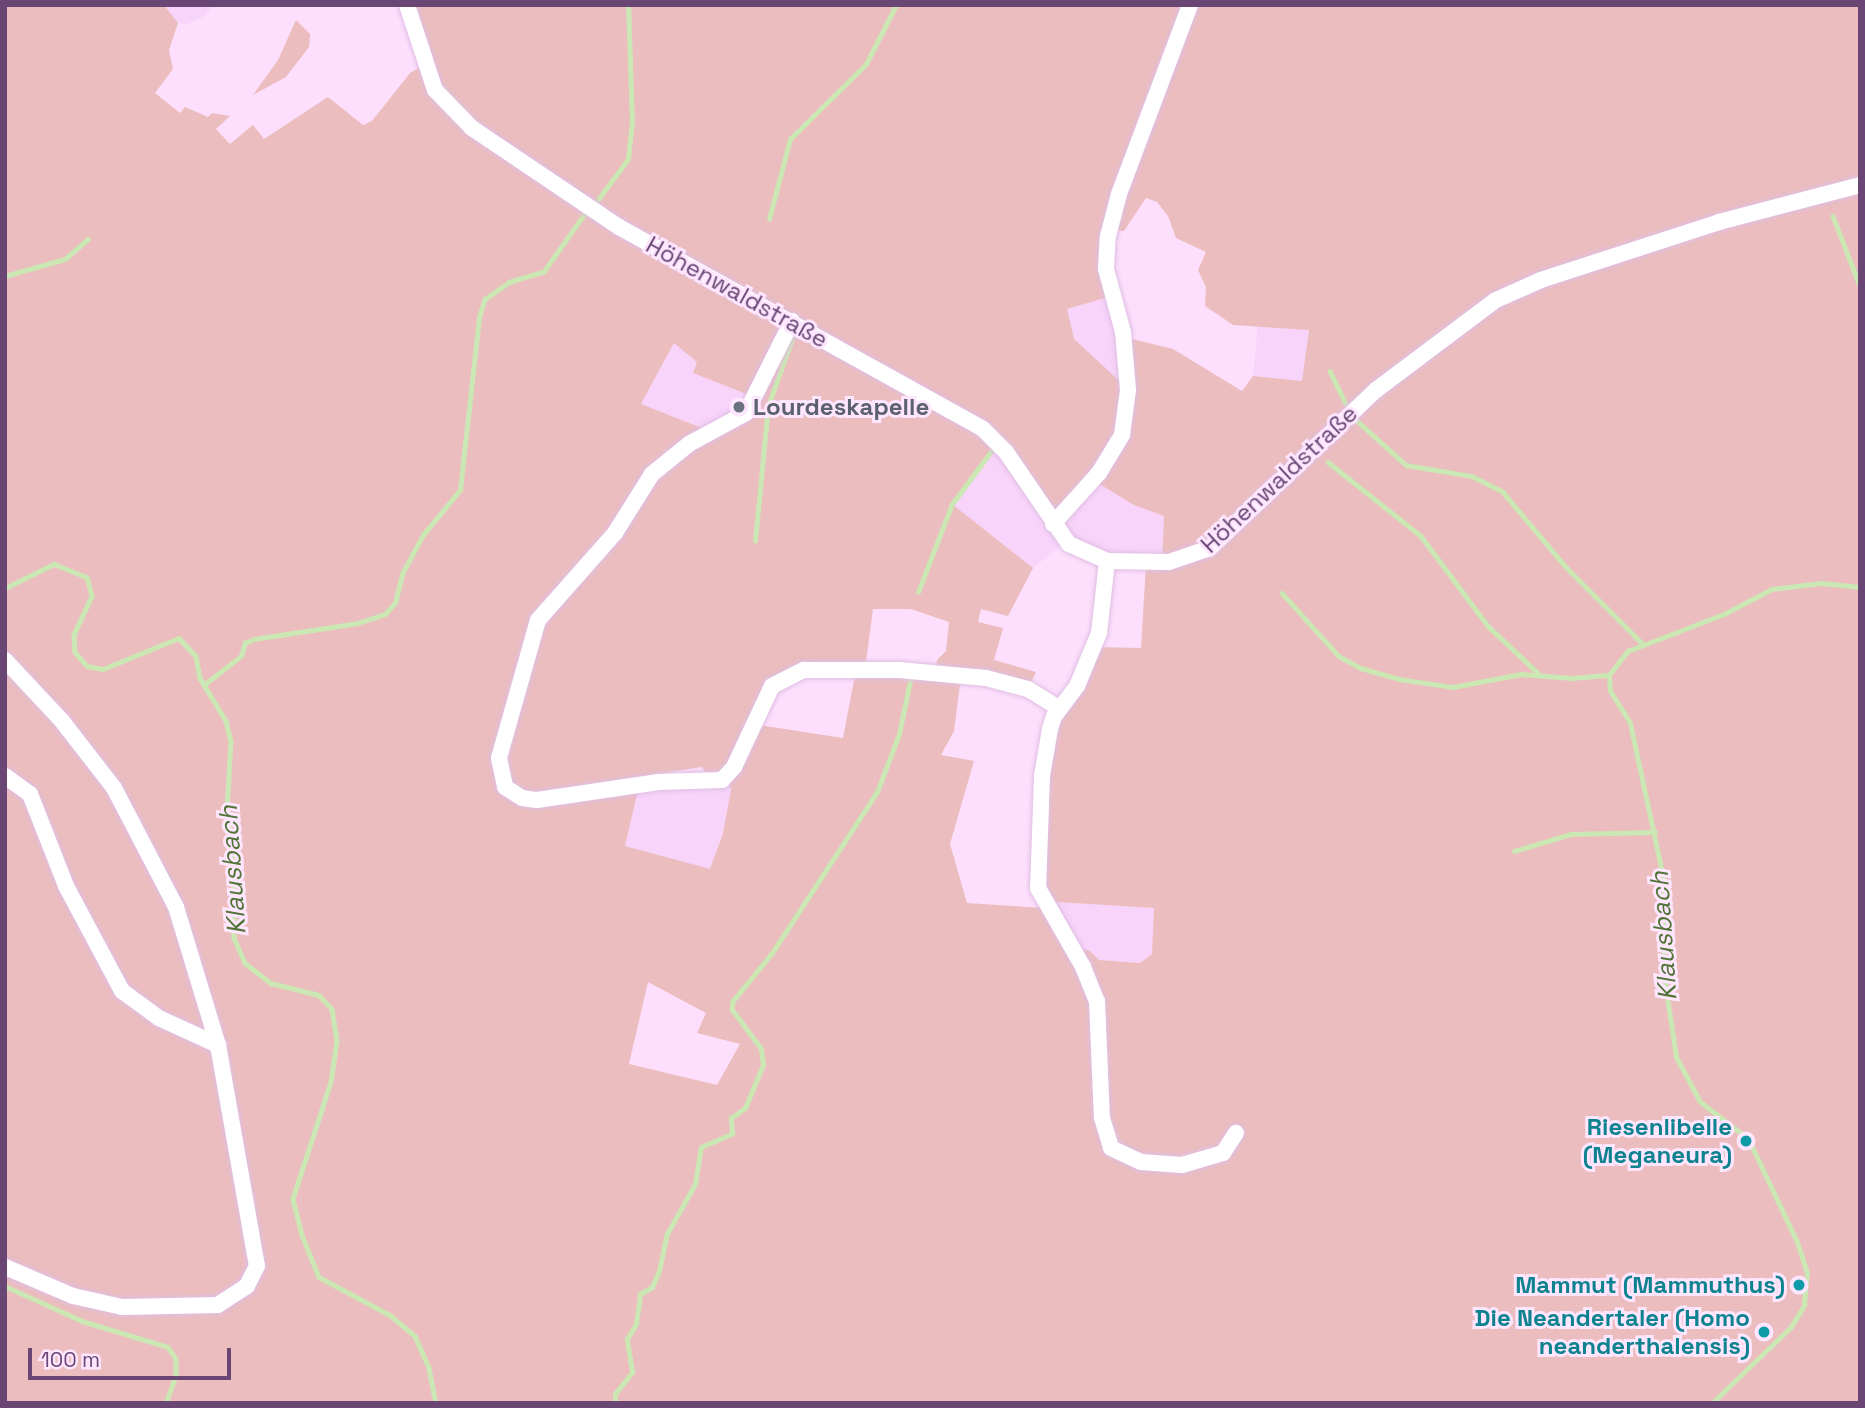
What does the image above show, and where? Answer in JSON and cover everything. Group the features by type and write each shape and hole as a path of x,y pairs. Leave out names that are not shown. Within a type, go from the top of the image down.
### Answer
{"street":[{"name":"Höhenwaldstraße","path":"407,5 430,79 450,110 619,227 983,429 1006,452 1053,524 1076,550 1107,561 1169,562 1210,548 1376,390 1507,295 1719,222 1860,185"},
{"path":"1053,524 1099,473 1122,435 1128,390 1123,332 1106,269 1108,236 1119,194 1190,5"},
{"path":"792,321 746,413 689,444 652,474 615,533 534,627 499,758 505,787 522,798 537,800 659,782 722,780 734,767 772,686 804,670 899,670 986,678 1028,689 1059,708"},
{"path":"1107,561 1099,633 1077,686 1059,708 1052,723 1042,776 1038,888 1083,967 1097,1001 1102,1118 1107,1143 1119,1153 1142,1162 1180,1165 1223,1153 1236,1133"},
{"path":"5,660 62,722 129,813 191,946 218,1045 257,1248 257,1271 247,1286 218,1305 122,1307 73,1296 5,1267"},
{"path":"5,776 30,794 76,906 122,991 159,1018 218,1045"}],"shaded area":[{"path":"5,5 164,5 178,23 169,50 173,69 155,93 180,113 185,107 208,117 212,113 230,116 216,129 230,144 253,125 264,139 328,97 363,125 372,121 410,73 424,65 407,5 1860,5 1860,1403 5,1403 5,781 26,796 56,879 110,985 144,1015 215,1049 253,1251 257,1233 221,1041 143,1005 124,988 81,910 39,803 28,785 5,773","holes":["1146,198 1157,202 1168,216 1176,238 1206,252 1198,270 1206,287 1205,306 1233,325 1309,330 1302,381 1253,376 1242,391 1173,349 1124,337 1128,389 1074,339 1067,309 1112,296 1106,269 1109,230 1124,231","674,343 697,362 693,373 754,397 746,413 712,432 641,404","998,443 1053,524 1093,480 1134,505 1164,516 1162,563 1146,564 1141,648 1094,647 1077,686 1052,723 1042,776 1037,871 1038,888 1048,905 1043,908 967,903 950,844 974,761 941,755 954,731 961,676 1028,689 1036,672 994,660 1003,628 978,622 981,609 1008,616 1033,568 952,504","873,609 911,609 949,622 946,651 937,660 936,673 865,669","821,668 864,669 854,680 843,738 753,724 779,680","702,767 711,781 727,777 731,790 723,833 710,869 625,846 639,786 649,775","1056,902 1154,908 1152,954 1140,963 1099,960 1090,951 1072,946 1049,906","648,982 706,1013 697,1033 740,1044 717,1085 629,1064","179,1299 206,1302 202,1312 127,1313 128,1303"]},
{"path":"164,5 213,5 206,15 188,24 178,23"},
{"path":"296,20 310,34 309,47 286,77 253,95 278,60"},
{"path":"1112,296 1128,390 1074,339 1066,309"},
{"path":"1258,324 1309,329 1302,382 1253,376"},
{"path":"675,342 697,362 693,373 754,397 713,432 641,404"},
{"path":"999,442 1093,480 1134,505 1165,516 1162,563 1146,564 1066,541 1033,568 952,504"},
{"path":"727,776 731,790 729,812 710,870 625,846 639,786"},
{"path":"1055,902 1154,908 1152,954 1140,963 1099,960 1090,951 1072,946 1049,906"}],"waterway":[{"path":"594,205 628,159 632,123 628,5"},
{"path":"769,219 790,139 866,64 896,5"},
{"path":"205,684 241,656 245,643 254,639 358,623 385,614 395,603 403,572 423,535 460,490 479,317 485,299 509,282 544,271 585,213"},
{"path":"1833,216 1860,286"},
{"path":"5,276 65,259 88,239"},
{"path":"755,541 768,406 793,336"},
{"path":"1330,371 1348,408"},
{"path":"1355,419 1406,465 1472,476 1503,492 1567,568 1643,644"},
{"path":"918,592 952,504 992,450"},
{"path":"1328,462 1421,536 1488,626 1538,673"},
{"name":"Klausbach","path":"5,588 54,564 87,577 92,596 74,635 75,652 87,666 103,669 179,638 196,656 200,678 226,721 231,741 227,811 234,858 234,938 245,963 271,983 319,995 332,1009 337,1041 331,1082 293,1199 302,1235 319,1277 390,1315 415,1336 429,1368 436,1403"},
{"name":"Klausbach","path":"1712,1403 1791,1327 1804,1305 1807,1273 1797,1242 1748,1139 1700,1102 1676,1057 1664,978 1664,882 1630,723 1610,691 1609,675 1628,651 1724,614 1772,589 1822,583 1860,587"},
{"path":"1282,593 1339,656 1361,668 1399,679 1453,687 1521,674 1572,678 1609,675"},
{"path":"615,1403 615,1394 632,1372 627,1339 636,1324 640,1294 652,1287 659,1271 667,1234 695,1184 701,1147 732,1134 731,1118 745,1108 763,1065 761,1049 732,1010 732,1002 772,953 877,792 899,734 910,681"},
{"path":"1514,851 1571,834 1655,832"},
{"path":"5,1286 82,1321 168,1347 176,1359 176,1376 166,1403"}],"place":[{"name":"Lourdeskapelle","path":"739,407"},
{"name":"Riesenlibelle (Meganeura)","path":"1746,1141"},
{"name":"Mammut (Mammuthus)","path":"1799,1285"},
{"name":"Die Neandertaler (Homo neanderthalensis)","path":"1764,1332"}]}
